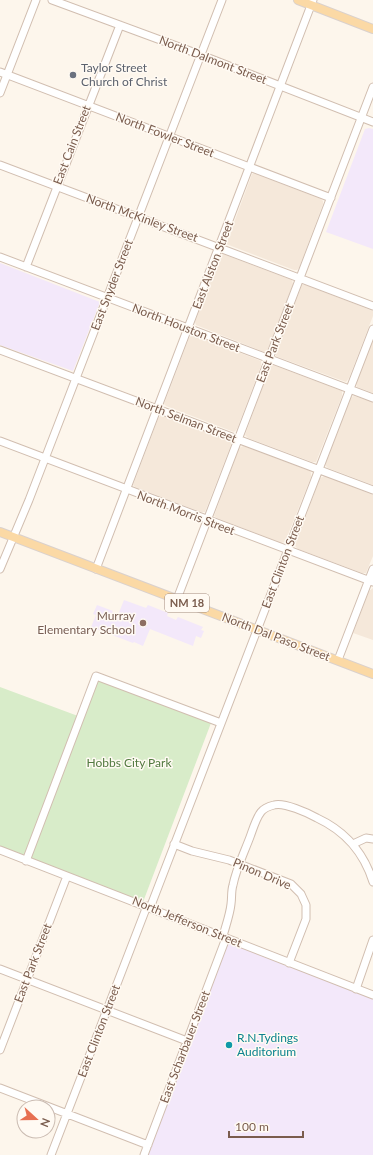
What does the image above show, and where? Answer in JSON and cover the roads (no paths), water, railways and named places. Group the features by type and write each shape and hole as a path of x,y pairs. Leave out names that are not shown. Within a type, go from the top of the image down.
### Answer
{"main road":[{"path":"298,0 312,3 373,29"},
{"name":"North Dal Paso Street","path":"0,532 373,674"}],"street":[{"path":"0,93 36,0"},
{"name":"North Dalmont Street","path":"52,0 201,55 373,122"},
{"name":"East Snyder Street","path":"0,569 45,459 222,0"},
{"name":"East Alston Street","path":"96,569 312,3"},
{"name":"East Cain Street","path":"26,267 120,25"},
{"name":"North Fowler Street","path":"0,72 331,198"},
{"name":"East Park Street","path":"177,599 373,87"},
{"name":"North McKinley Street","path":"0,165 373,306"},
{"name":"North Houston Street","path":"0,257 373,398"},
{"name":"East Clinton Street","path":"51,1155 107,1010 174,844 373,328"},
{"name":"North Selman Street","path":"0,350 373,490"},
{"name":"North Morris Street","path":"0,442 371,582"},
{"path":"338,660 371,582 373,569"},
{"path":"26,860 96,676 221,723"},
{"name":"East Scharbauer Street","path":"144,1155 224,937 231,904 232,887 239,864 260,813 276,804 285,805 317,817 334,827 353,844 369,870 373,882"},
{"path":"353,844 366,838 373,839"},
{"name":"Pinon Drive","path":"174,844 192,851 239,864 291,884 301,894 306,905 306,919 289,963"},
{"name":"North Jefferson Street","path":"0,850 373,995"},
{"name":"East Park Street","path":"0,1050 67,876"},
{"path":"356,989 373,940"},
{"path":"0,969 187,1041"},
{"path":"0,1088 148,1145"}],"place":[{"name":"Taylor Street Church of Christ","path":"73,75"},
{"name":"Murray Elementary School","path":"143,623"},
{"name":"R.N.Tydings Auditorium","path":"229,1045"}],"park label":[{"name":"Hobbs City Park","path":"129,763"}]}
